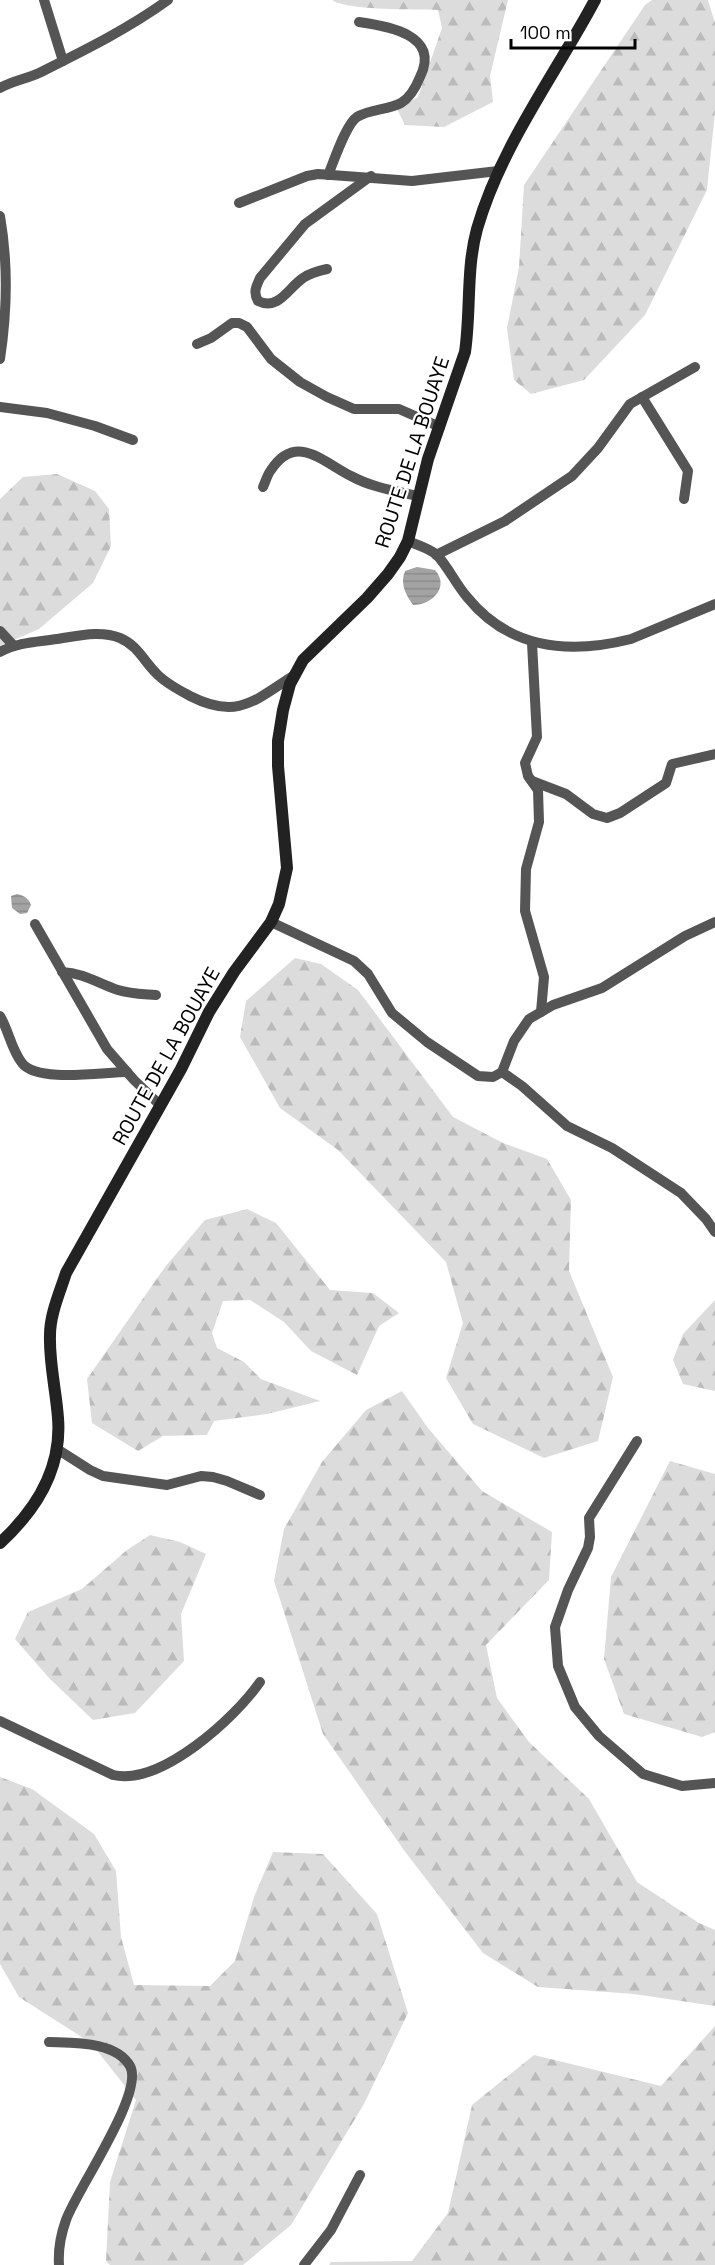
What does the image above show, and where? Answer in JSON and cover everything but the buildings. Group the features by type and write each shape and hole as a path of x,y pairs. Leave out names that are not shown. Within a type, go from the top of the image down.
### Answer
{"main road":[{"name":"ROUTE DE LA BOUAYE","path":"0,1543 20,1524 43,1491 53,1468 57,1449 58,1420 50,1359 50,1333 56,1303 66,1273 181,1069 215,1002 272,922 281,896 287,868 279,796 278,741 283,710 293,676 303,660 388,574 408,541 417,496 465,352 468,333 471,254 477,228 498,171 595,0"}],"street":[{"path":"44,0 63,61"},
{"path":"0,87 34,75 63,61 146,16 168,0"},
{"path":"328,175 351,124 358,117 400,103 409,97 423,72 425,62 423,50 418,41 381,25 358,22"},
{"path":"239,203 307,176 371,176 412,181 498,171"},
{"path":"327,269 301,279 278,302 264,303 258,301 255,295 255,288 260,278 305,224 371,176"},
{"path":"0,216 4,238 0,359"},
{"path":"197,344 212,338 232,323 239,323 247,327 272,359 300,382 327,397 354,409 399,409 440,427"},
{"path":"436,555 505,521 572,476 598,448 630,404 695,367"},
{"path":"642,397 688,471 684,499"},
{"path":"0,407 46,413 95,426 133,440"},
{"path":"262,487 277,462 291,452 304,451 370,484 417,496"},
{"path":"408,541 436,555 466,596 487,618 501,629 532,643 578,647 616,643 715,604"},
{"path":"0,631 13,645"},
{"path":"0,652 13,645 93,634 120,638 132,645 157,674 179,690 217,707 234,708 259,699 293,676"},
{"path":"532,643 537,737 525,763 528,776 538,790 539,822 526,869 525,911 544,977 541,1012"},
{"path":"531,781 566,794 593,814 607,818 620,813 666,783 672,764 715,754"},
{"path":"272,922 354,961 368,974 392,1013 455,1062 478,1076 493,1077 502,1072 520,1029 529,1019 553,1005 602,988 685,936 715,921"},
{"path":"35,924 107,1049 160,1105"},
{"path":"62,972 75,973 94,979 121,991 156,995"},
{"path":"0,1016 16,1053 23,1065 30,1070 66,1075 127,1072"},
{"path":"502,1072 522,1086 567,1126 612,1148 681,1193 706,1219 715,1233"},
{"path":"637,1441 593,1508 589,1518 588,1548 568,1590 555,1627 558,1666 575,1707 599,1736 643,1774 682,1786 715,1783"},
{"path":"57,1449 103,1476 167,1485 201,1476 213,1477 227,1480 260,1496"},
{"path":"0,1721 123,1777 158,1768 187,1751 213,1731 251,1694 260,1682"},
{"path":"50,2042 93,2044 107,2050 123,2058 131,2067 132,2079 128,2096 102,2153 66,2218 58,2265"},
{"path":"304,2265 331,2230 360,2175"}],"green space":[{"path":"332,0 508,0 490,76 493,102 444,127 405,125 397,109 418,97 442,28 438,10 367,8 340,4"},
{"path":"652,0 708,0 715,23 715,112 707,190 645,315 584,380 531,394 514,380 507,328 519,267 524,185 645,5"},
{"path":"57,474 95,491 109,509 111,546 93,583 39,629 0,646 0,499 23,477"},
{"path":"295,958 321,964 358,990 453,1117 503,1143 547,1159 571,1200 569,1271 613,1377 598,1441 544,1458 473,1424 446,1378 463,1323 446,1262 338,1150 280,1108 240,1037 246,1001"},
{"path":"247,1209 276,1223 330,1290 373,1293 399,1313 379,1326 357,1375 311,1351 284,1322 250,1300 223,1301 212,1333 217,1348 244,1362 261,1379 320,1401 267,1414 214,1421 207,1435 163,1436 138,1451 92,1423 87,1379 165,1267 205,1220"},
{"path":"715,1300 715,1391 683,1384 673,1360 683,1334"},
{"path":"402,1391 428,1428 482,1491 552,1532 549,1580 486,1645 497,1698 529,1742 589,1799 637,1882 699,1923 715,1930 715,2006 634,1994 538,1987 483,1953 406,1853 323,1734 274,1581 284,1529 322,1462 366,1410"},
{"path":"670,1461 715,1474 715,1732 702,1737 624,1714 604,1659 611,1577"},
{"path":"150,1535 180,1542 206,1554 181,1614 184,1661 135,1713 93,1720 49,1678 15,1639 28,1612 82,1589 127,1550"},
{"path":"0,1777 32,1789 94,1834 116,1871 121,1937 134,1985 210,1986 235,1961 254,1897 273,1852 323,1854 377,1914 408,2013 364,2104 291,2225 243,2265 110,2265 106,2261 110,2182 136,2100 91,2043 19,1997 0,1964"},
{"path":"715,2026 715,2265 329,2265 331,2262 412,2261 448,2213 472,2105 534,2055 661,2086"}],"shaded area":[{"path":"417,567 435,570 441,583 437,594 427,602 413,605 406,593 403,580 405,571"},
{"path":"17,894 26,898 30,903 27,913 20,914 12,908 11,896"}]}
